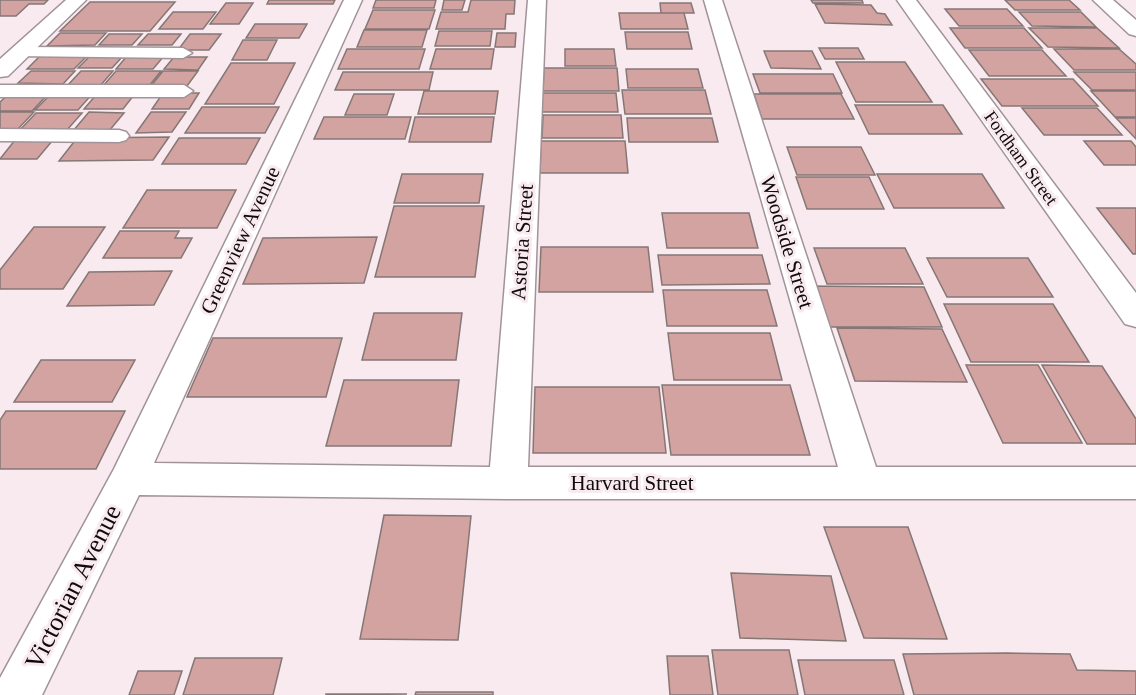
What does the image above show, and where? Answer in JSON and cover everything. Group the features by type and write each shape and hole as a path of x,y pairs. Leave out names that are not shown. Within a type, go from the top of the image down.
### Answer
{"street":[{"path":"0,71 77,0"},
{"name":"Greenview Avenue","path":"128,479 352,0"},
{"name":"Astoria Street","path":"508,483 537,0"},
{"name":"Woodside Street","path":"712,0 862,483"},
{"name":"Fordham Street","path":"906,0 1136,316"},
{"path":"1102,0 1136,30"},
{"name":"Harvard Street","path":"128,479 508,483 1136,483"},
{"name":"Victorian Avenue","path":"17,695 128,479"}],"lane":[{"path":"20,52 183,54"},
{"path":"0,91 184,91"},
{"path":"0,135 119,136"}],"building":[{"path":"0,0 48,0 44,4 29,4 16,16 0,16"},
{"path":"269,0 335,0 333,4 267,4"},
{"path":"376,0 436,0 434,8 373,8"},
{"path":"444,0 465,0 462,10 442,10"},
{"path":"471,0 515,0 514,14 506,14 505,29 436,29 441,12 468,12"},
{"path":"811,0 862,0 863,3 813,3"},
{"path":"1005,0 1069,0 1080,10 1015,10"},
{"path":"90,2 175,2 150,31 60,31"},
{"path":"226,3 253,3 239,24 210,24"},
{"path":"660,3 691,3 694,13 661,13"},
{"path":"815,4 871,5 877,13 885,14 892,25 825,23"},
{"path":"945,9 1007,9 1023,26 959,26"},
{"path":"373,10 435,10 429,29 365,29"},
{"path":"173,12 216,12 203,29 159,29"},
{"path":"1019,12 1081,12 1096,27 1032,26"},
{"path":"619,13 684,13 688,29 621,29"},
{"path":"255,24 307,24 299,38 246,38"},
{"path":"950,28 1024,28 1042,48 965,48"},
{"path":"1029,28 1097,28 1119,48 1048,47"},
{"path":"364,30 427,30 422,47 357,47"},
{"path":"439,31 492,31 490,46 435,46"},
{"path":"625,32 688,32 692,49 627,49"},
{"path":"60,33 106,33 95,45 47,46"},
{"path":"497,33 516,33 515,47 495,47"},
{"path":"109,34 142,34 132,45 99,45"},
{"path":"148,34 181,34 172,45 138,45"},
{"path":"190,34 221,34 209,50 178,50"},
{"path":"243,40 277,40 267,60 232,60"},
{"path":"819,48 858,48 864,59 825,59"},
{"path":"347,49 425,49 419,69 338,69"},
{"path":"436,49 494,49 491,69 430,69"},
{"path":"565,49 614,49 616,66 565,66"},
{"path":"1054,49 1119,49 1136,64 1136,70 1074,70"},
{"path":"969,50 1042,50 1066,76 989,76"},
{"path":"764,51 812,51 821,69 771,68"},
{"path":"41,55 88,55 74,69 27,69"},
{"path":"90,56 123,56 112,68 78,68"},
{"path":"127,56 164,56 153,69 116,69"},
{"path":"174,57 207,57 198,70 164,69"},
{"path":"836,62 905,62 932,102 856,102"},
{"path":"231,63 295,63 274,104 205,104"},
{"path":"544,68 617,68 619,91 543,91"},
{"path":"626,69 698,69 703,88 628,88"},
{"path":"31,71 75,71 63,84 18,83"},
{"path":"81,71 113,71 100,86 67,86"},
{"path":"116,71 161,71 149,86 103,86"},
{"path":"163,71 198,71 187,86 151,86"},
{"path":"343,72 433,72 429,90 335,90"},
{"path":"1074,72 1136,72 1136,90 1092,90"},
{"path":"753,74 833,74 842,93 760,93"},
{"path":"981,79 1073,79 1098,106 1002,106"},
{"path":"622,90 705,90 711,114 625,114"},
{"path":"424,91 498,91 495,114 418,114"},
{"path":"1091,91 1136,91 1136,117 1115,117"},
{"path":"53,92 94,92 78,110 35,110"},
{"path":"10,93 49,93 32,111 0,111 0,102"},
{"path":"163,93 199,93 189,109 152,109"},
{"path":"535,93 616,93 618,112 534,112"},
{"path":"354,94 394,94 387,115 345,115"},
{"path":"754,94 841,94 854,119 762,119"},
{"path":"96,95 134,95 123,109 84,109"},
{"path":"855,105 943,105 962,134 869,134"},
{"path":"202,107 279,107 265,133 185,133"},
{"path":"1022,108 1097,108 1122,135 1044,135"},
{"path":"0,112 34,112 17,130 0,130"},
{"path":"89,112 124,113 109,131 73,131"},
{"path":"151,112 186,112 172,132 136,133"},
{"path":"36,113 82,113 66,131 19,131"},
{"path":"543,115 621,115 623,138 542,138"},
{"path":"324,117 411,117 405,139 314,139"},
{"path":"415,117 494,117 491,142 409,142"},
{"path":"627,118 712,118 718,142 629,142"},
{"path":"1116,118 1136,118 1136,139"},
{"path":"169,137 153,160 59,161 77,138"},
{"path":"179,138 260,138 246,164 162,164"},
{"path":"15,140 53,140 37,159 0,159"},
{"path":"541,141 625,141 628,173 540,173"},
{"path":"1084,141 1131,141 1136,147 1136,165 1104,165"},
{"path":"787,147 861,147 875,175 797,175"},
{"path":"402,174 483,174 479,203 394,203"},
{"path":"877,174 982,174 1004,208 894,208"},
{"path":"796,177 869,177 884,209 807,209"},
{"path":"147,190 236,190 217,228 123,228"},
{"path":"394,206 484,206 475,277 375,277"},
{"path":"1097,208 1136,208 1136,254 1133,254"},
{"path":"662,213 749,213 758,248 667,248"},
{"path":"34,227 105,227 63,289 0,289 0,270"},
{"path":"120,231 179,231 175,238 192,238 181,258 103,258"},
{"path":"377,237 364,283 243,284 263,238"},
{"path":"541,247 648,247 653,292 539,292"},
{"path":"814,248 905,248 923,284 827,284"},
{"path":"658,255 762,255 770,284 662,285"},
{"path":"927,258 1028,258 1053,297 947,297"},
{"path":"172,271 154,305 67,306 89,272"},
{"path":"802,286 924,287 942,327 815,327"},
{"path":"663,290 767,290 777,326 667,326"},
{"path":"944,304 1053,304 1089,362 971,362"},
{"path":"374,313 462,313 456,360 362,360"},
{"path":"837,328 942,329 967,382 855,381"},
{"path":"668,333 770,333 782,380 674,380"},
{"path":"213,338 342,338 326,397 187,397"},
{"path":"41,360 135,360 112,402 14,402"},
{"path":"966,365 1038,365 1082,443 1003,443"},
{"path":"1042,365 1102,366 1136,419 1136,444 1087,444"},
{"path":"344,380 459,380 451,446 326,446"},
{"path":"662,385 790,385 810,455 671,455"},
{"path":"535,387 659,387 666,453 533,453"},
{"path":"6,411 125,411 96,469 0,469 0,420"},
{"path":"384,515 471,516 458,640 360,639"},
{"path":"824,527 908,527 947,639 864,638"},
{"path":"731,573 831,576 846,641 740,638"},
{"path":"712,650 789,650 798,695 718,695"},
{"path":"903,654 1070,654 1077,670 1136,671 1136,695 914,695"},
{"path":"667,656 708,656 713,695 670,695"},
{"path":"195,658 282,658 273,695 183,695"},
{"path":"798,660 894,660 904,695 805,695"},
{"path":"138,671 182,671 174,695 129,695"},
{"path":"416,692 493,692 493,695 415,695"},
{"path":"326,694 407,694 326,695"}]}
